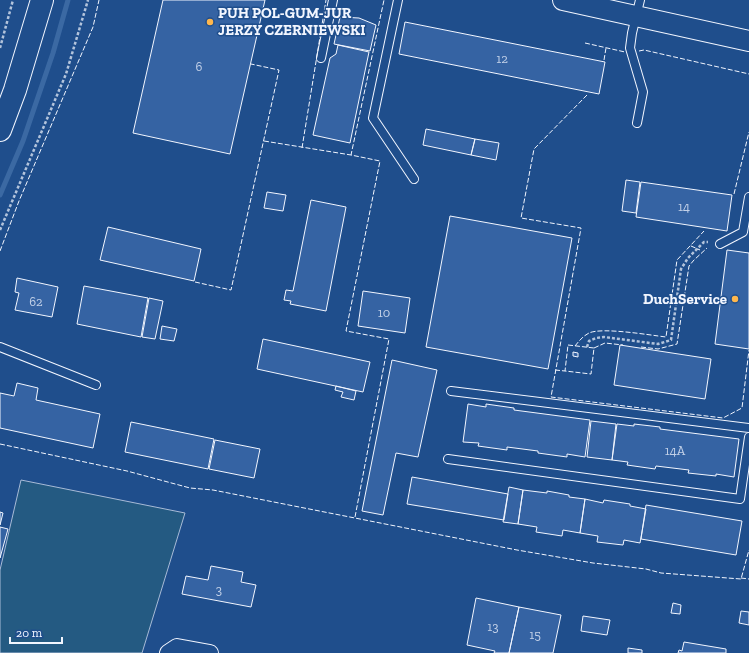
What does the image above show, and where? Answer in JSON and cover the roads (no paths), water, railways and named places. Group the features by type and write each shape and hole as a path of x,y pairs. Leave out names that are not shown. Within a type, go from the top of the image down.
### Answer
{"main road":[{"path":"0,130 15,90 42,0"}],"street":[{"path":"563,0 638,8 749,41"},
{"path":"168,653 177,647 210,653"}],"lane":[{"path":"321,58 333,0"},
{"path":"398,0 373,118 414,179"},
{"path":"637,123 643,92 630,48 638,8"},
{"path":"720,244 743,232 749,197"},
{"path":"0,347 96,385"},
{"path":"451,391 749,428"},
{"path":"448,459 740,499 749,437"}],"waterway":[{"path":"0,195 23,141 53,53 68,0"}],"place":[{"name":"PUH POL-GUM-JUR JERZY CZERNIEWSKI","path":"210,22"},
{"name":"DuchService","path":"735,299"}]}
